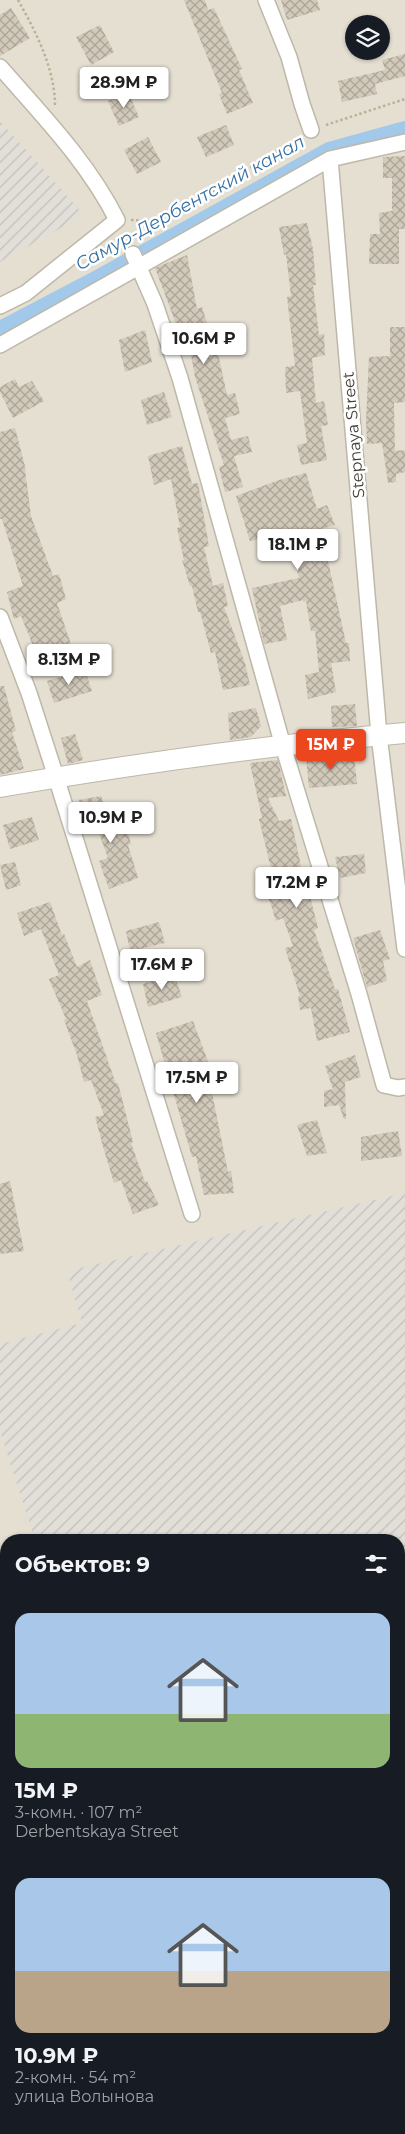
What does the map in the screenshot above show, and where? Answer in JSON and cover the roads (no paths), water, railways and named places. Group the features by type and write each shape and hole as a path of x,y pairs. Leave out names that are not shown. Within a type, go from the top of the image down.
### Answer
{"street":[{"path":"266,0 289,57 311,130"},
{"path":"0,67 90,174 117,220 26,293 0,306"},
{"path":"0,345 136,261 330,159 405,142"},
{"name":"Stepnaya Street","path":"330,159 380,735 405,949"},
{"path":"136,261 155,304 180,378 283,746 359,994 384,1085 398,1088 405,1087"},
{"path":"0,617 56,777 192,1214"},
{"path":"0,787 56,777 283,746 405,733"}],"waterway":[{"name":"Самур-Дербентский канал","path":"0,329 99,277 329,150 405,129"}]}
